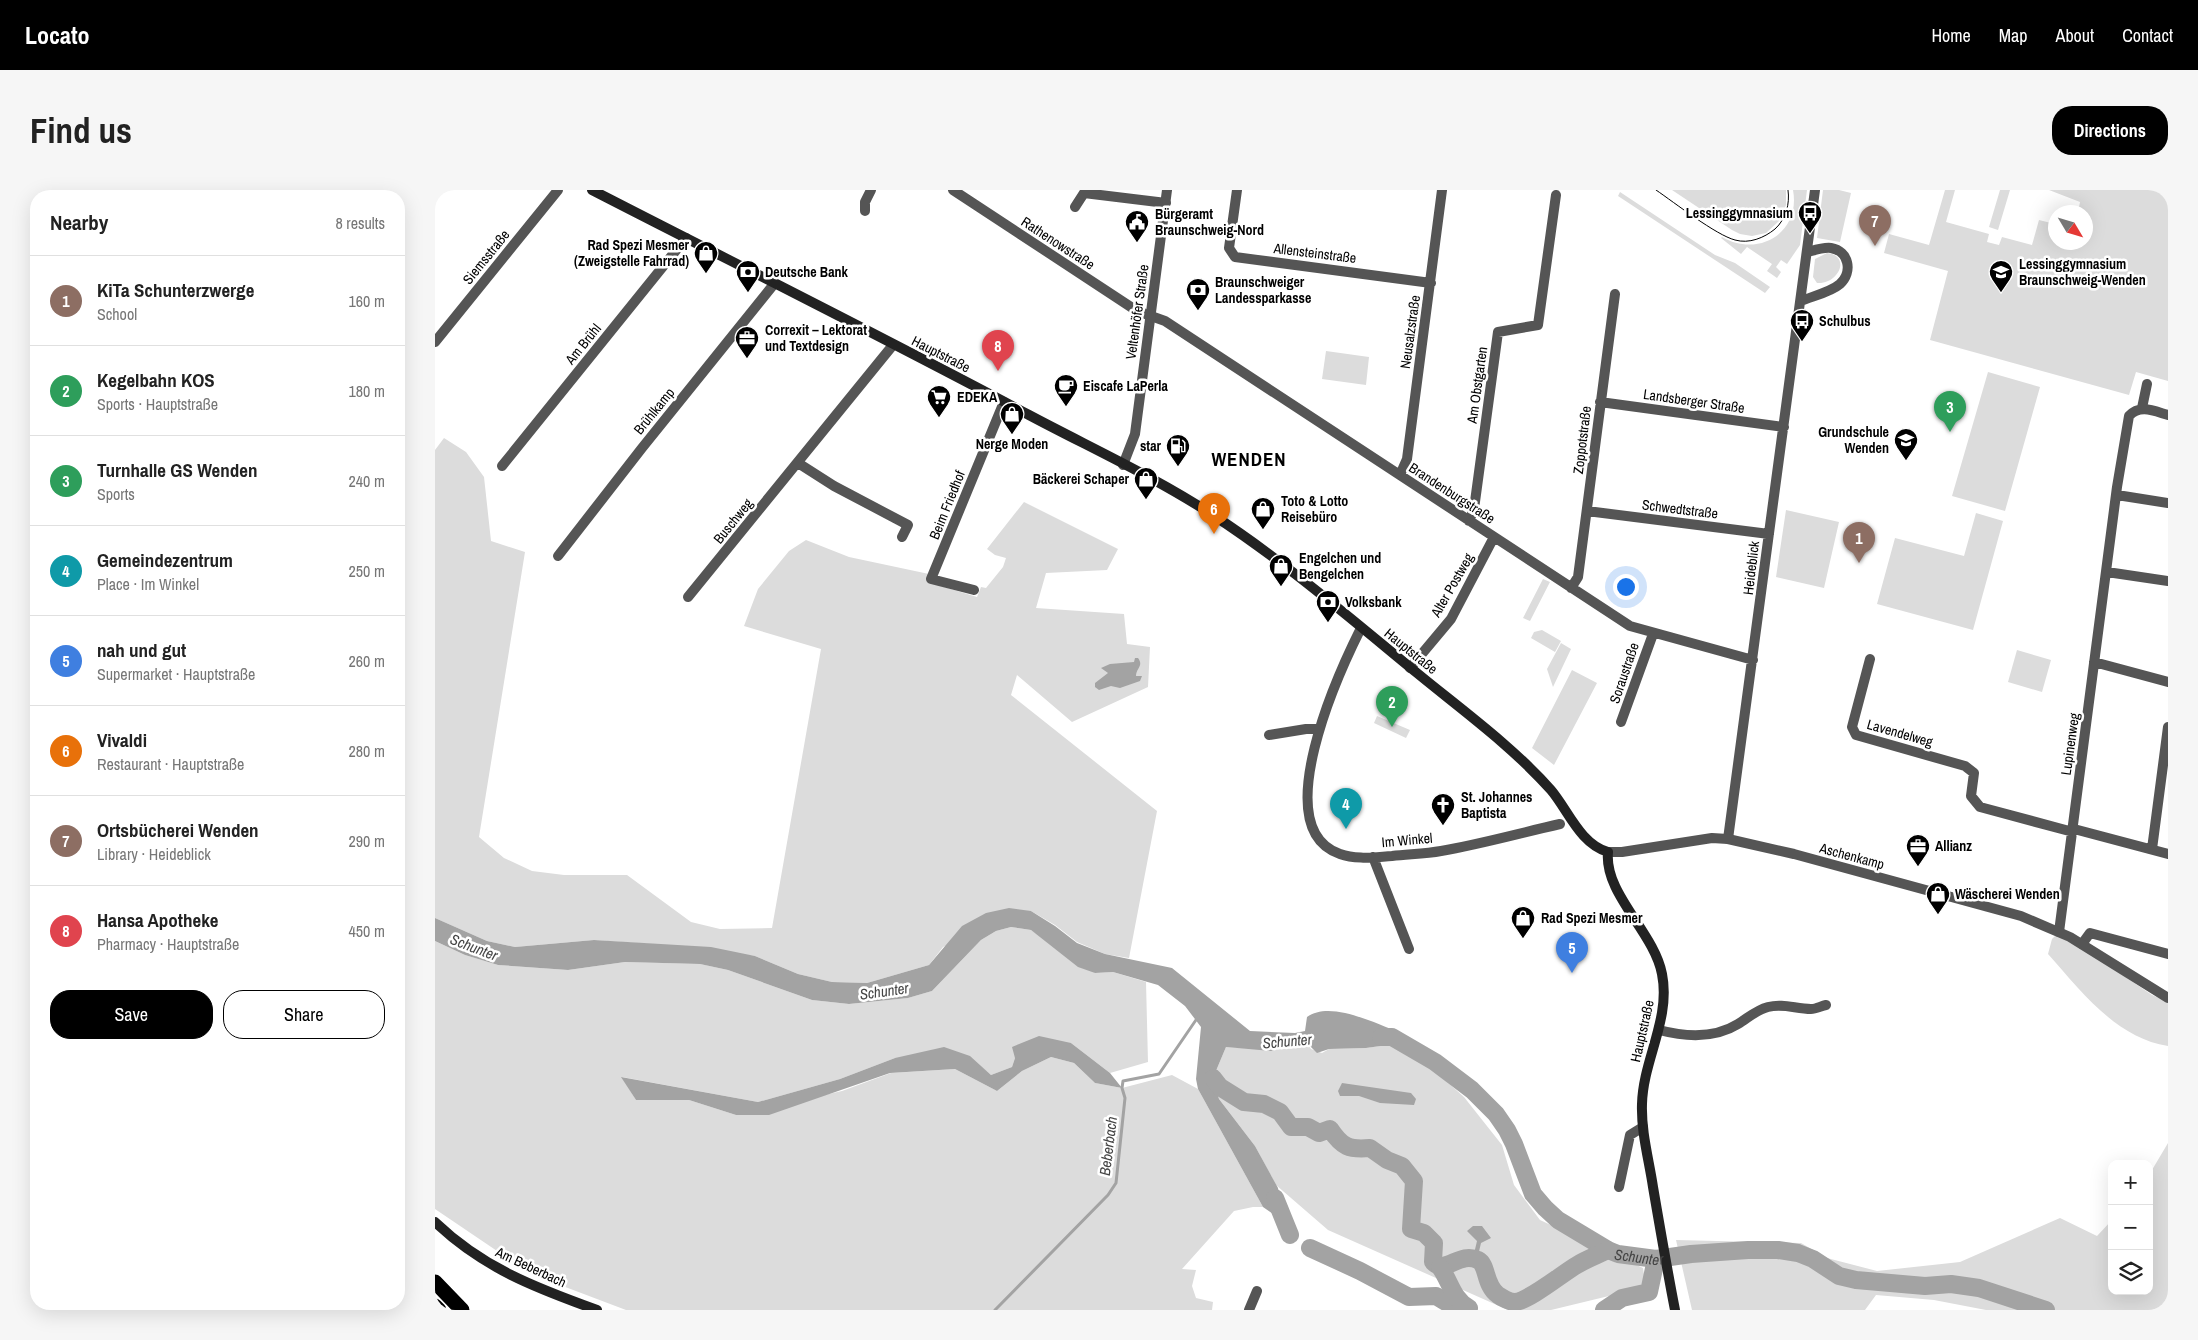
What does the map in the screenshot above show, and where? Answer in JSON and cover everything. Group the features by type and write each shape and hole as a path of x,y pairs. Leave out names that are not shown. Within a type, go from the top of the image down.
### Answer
{"highway":[{"path":"435,1282 462,1310"},
{"path":"435,1306 439,1310"}],"main road":[{"name":"Hauptstraße","path":"592,190 1004,402 1191,501 1247,538 1361,628 1524,763 1563,805 1588,842 1608,852 1608,868 1613,883 1650,944 1661,967 1664,998 1659,1030 1645,1079 1642,1105 1643,1127 1675,1310"},
{"name":"Am Beberbach","path":"435,1222 477,1256 507,1274 540,1289 597,1310"}],"street":[{"name":"Siemsstraße","path":"435,342 558,190"},
{"path":"865,211 865,202 871,190"},
{"name":"Rathenowstraße","path":"953,190 1137,311 1150,315"},
{"name":"Veltenhöfer Straße","path":"1123,465 1135,434 1167,190"},
{"name":"Allensteinstraße","path":"1237,190 1229,248 1235,257 1431,282"},
{"name":"Neusalzstraße","path":"1400,475 1407,460 1442,190"},
{"name":"Heideblick","path":"1728,839 1815,190"},
{"path":"1075,207 1084,193 1166,203"},
{"name":"Am Obstgarten","path":"1469,521 1474,509 1498,332 1537,326 1556,195"},
{"name":"Am Brühl","path":"502,466 686,238"},
{"path":"1801,301 1837,286 1846,277 1847,272 1847,261 1839,251 1828,248 1808,252"},
{"name":"Brühlkamp","path":"558,556 774,284"},
{"name":"Zoppotstraße","path":"1571,588 1578,577 1615,294"},
{"name":"Brandenburgstraße","path":"1150,315 1165,321 1630,626 1653,634 1753,660"},
{"name":"Buschweg","path":"688,597 799,463 893,345"},
{"name":"Lupinenweg","path":"2059,932 2094,662 2129,416 2134,410 2142,408 2147,384"},
{"name":"Beim Friedhof","path":"974,590 931,579 1004,402"},
{"name":"Landsberger Straße","path":"1601,402 1784,427"},
{"path":"2142,408 2168,415"},
{"path":"799,463 834,486 908,525 902,536"},
{"path":"2117,494 2168,503"},
{"name":"Schwedtstraße","path":"1587,511 1769,534"},
{"name":"Alter Postweg","path":"1410,668 1451,619 1494,537"},
{"path":"2107,572 2168,580"},
{"name":"Im Winkel","path":"1361,628 1314,745 1308,798 1308,816 1319,839 1331,850 1347,856 1373,857 1441,851 1559,824"},
{"name":"Soraustraße","path":"1621,722 1653,634"},
{"name":"Lavendelweg","path":"1870,659 1853,720 1853,732 1861,737 1969,769 1974,773 1971,796 1980,806 2073,830"},
{"path":"2094,662 2168,682"},
{"path":"1269,735 1306,728 1319,729"},
{"path":"2152,849 2168,728"},
{"path":"2073,830 2168,854"},
{"name":"Aschenkamp","path":"1608,852 1622,852 1712,838 1728,839 1818,860 2021,916 2082,944 2168,998"},
{"name":"Im Winkel","path":"1373,857 1409,949"},
{"path":"2082,944 2090,934 2168,954"},
{"path":"1659,1030 1671,1034 1713,1035 1730,1029 1757,1011 1768,1007 1781,1005 1812,1009 1826,1005"},
{"path":"1619,1187 1630,1135 1643,1127"},
{"path":"1249,1310 1257,1291"}],"shaded area":[{"path":"1672,190 1786,190 1786,205 1779,221 1766,233 1752,236 1740,234 1732,230"},
{"path":"1793,190 1807,190 1800,245 1787,264 1781,260 1776,267 1781,272 1777,278 1767,271 1772,264 1747,247 1741,254 1721,238 1749,245 1762,243 1774,238 1784,229 1790,218 1794,205"},
{"path":"1823,190 1839,190 1851,193 1840,242 1817,238"},
{"name":"Lessinggymnasium Braunschweig-Wenden","path":"1945,190 1955,190 1946,222 1989,234 1987,242 1999,245 2002,237 2032,245 2039,220 2048,222 2048,250 2093,250 2093,205 2079,205 2080,202 2049,190 2168,190 2168,381 2136,372 2129,395 1930,340 1948,271 1884,253 1889,234 1929,245"},
{"path":"2000,190 2010,190 1998,230 1989,227"},
{"path":"1620,192 1715,255 1735,263 1770,287 1765,293 1618,196"},
{"path":"1827,253 1835,255 1839,259 1839,270 1831,280 1817,283 1813,277 1815,259"},
{"path":"1326,351 1369,357 1366,385 1322,379"},
{"path":"1988,372 2040,387 2005,511 1952,496"},
{"path":"444,438 466,452 484,477 491,541 525,552 479,837 504,858 532,871 564,875 627,875 691,922 720,929 772,928 821,649 744,626 758,589 789,551 806,540 849,557 929,574 928,582 977,597 981,587 986,588 1003,567 1006,558 995,555 987,549 1024,502 1118,549 1107,570 1046,573 1036,608 1124,614 1127,644 1150,647 1148,687 1072,722 1017,675 1011,695 1157,811 1129,958 1105,954 1077,942 1055,925 1031,911 943,947 929,965 867,983 832,982 798,974 755,956 651,944 594,940 515,947 487,941 435,918 435,450"},
{"path":"1786,510 1839,522 1824,588 1776,577"},
{"path":"1976,513 2003,521 1973,630 1877,604 1895,538 1964,556"},
{"path":"1543,579 1550,582 1530,621 1523,618"},
{"path":"1542,630 1561,641 1555,652 1531,638 1534,632"},
{"path":"1561,643 1571,649 1553,687 1547,669"},
{"path":"2017,650 2051,660 2042,692 2008,682"},
{"path":"1572,670 1597,683 1554,765 1532,748"},
{"path":"1377,716 1410,730 1406,738 1374,723"},
{"path":"1011,927 1031,930 1095,973 1113,972 1146,982 1148,1062 1110,1073 1071,1043 1015,1058 1012,1067 991,1075 970,1057 895,1058 840,1079 758,1102 622,1077 636,1100 689,1100 736,1115 842,1091 891,1073 955,1069 997,1091 1022,1071 1051,1057 1074,1063 1095,1083 1122,1088 1172,1075 1198,1089 1263,1207 1234,1211 1182,1269 1196,1270 1192,1286 1196,1298 1213,1302 1212,1310 626,1310 531,1274 435,1209 435,941 465,955 498,965 568,970 625,962 700,964 728,970 812,1000 849,1004 908,998 932,991 981,940 996,931"},
{"path":"2056,935 2090,953 2152,995 2168,1002 2168,1046 2149,1041 2132,1033 2101,1011 2048,954 2052,939"},
{"path":"1399,1032 1436,1072 1464,1097 1502,1145 1514,1185 1540,1220 1643,1268 1646,1287 1551,1310 1508,1310 1328,1230 1276,1185 1255,1146 1219,1099 1213,1078 1226,1047 1246,1048 1306,1042 1311,1049 1322,1053 1329,1049 1366,1048 1401,1043"},
{"path":"2168,1143 2168,1310 1986,1310 1934,1300 1876,1295 1865,1310 1692,1310 1676,1240 1801,1243 1827,1258 1877,1271 1960,1262 2060,1218 2097,1236 2108,1224 2108,1295 2153,1295 2153,1168"}],"water":[{"path":"1135,658 1138,658 1140,661 1136,676 1142,676 1140,681 1120,688 1111,686 1099,690 1095,687 1095,683 1108,673 1101,668 1110,664 1134,662"},
{"path":"1009,908 1031,911 1077,943 1105,954 1172,968 1250,1031 1295,1033 1305,1031 1307,1017 1317,1012 1328,1011 1352,1015 1399,1032 1402,1043 1366,1048 1329,1049 1317,1053 1306,1042 1271,1051 1226,1047 1213,1078 1219,1099 1255,1146 1278,1188 1282,1220 1263,1207 1198,1089 1196,1079 1201,1027 1185,1006 1158,985 1113,972 1095,973 1078,967 1031,930 1011,927 996,931 981,940 932,991 908,998 849,1004 812,1000 728,970 700,964 625,962 568,970 498,965 465,955 435,941 435,918 487,941 515,947 594,940 711,947 755,956 798,974 832,982 867,983 929,965 962,926 986,913"},
{"path":"1039,1036 1071,1043 1110,1073 1122,1088 1095,1083 1074,1063 1051,1057 1022,1071 997,1091 955,1069 890,1073 769,1115 736,1115 689,1100 636,1100 621,1077 758,1102 840,1079 895,1058 944,1047 970,1056 991,1075 1012,1067 1015,1058 1012,1047"},
{"path":"1342,1083 1411,1093 1416,1099 1414,1105 1380,1103 1359,1096 1340,1096 1338,1091"},
{"path":"1473,1226 1482,1226 1491,1238 1481,1243 1477,1260 1473,1258 1477,1241 1467,1231"}],"waterway":[{"name":"Beberbach","path":"995,1310 1108,1195 1116,1183 1125,1098 1122,1088 1123,1081 1159,1074 1198,1017"},
{"name":"Schunter","path":"1381,1037 1392,1037 1435,1062 1472,1090 1496,1114 1507,1130 1533,1194 1558,1220 1608,1250 1618,1254 1656,1259 1691,1254 1778,1250 1798,1253 1813,1259 1839,1276 1856,1280 1925,1286 1951,1284 1979,1288 2046,1310"},
{"path":"1213,1078 1220,1087 1244,1102 1264,1104 1280,1112 1291,1127 1308,1127 1319,1133 1330,1129 1338,1140 1347,1146 1351,1148 1370,1148 1387,1160 1402,1166 1414,1181 1411,1229 1424,1233 1434,1243 1433,1262 1443,1266 1465,1258 1478,1260 1483,1266 1490,1286 1498,1295 1506,1300 1515,1302 1529,1297 1577,1265 1608,1250"},
{"path":"1275,1198 1290,1235"},
{"path":"1310,1248 1360,1271 1409,1297 1436,1296 1459,1310"},
{"path":"1604,1310 1622,1298 1649,1292 1656,1259"},
{"path":"1440,1267 1455,1295 1469,1308"}],"tram line":[{"path":"1656,190 1717,232 1740,241 1751,241 1761,237 1779,225 1786,211 1788,190"}],"place":[{"name":"Lessinggymnasium","path":"1810,234"},
{"name":"Bürgeramt Braunschweig-Nord","path":"1137,243"},
{"name":"Ortsbücherei Wenden","path":"1875,246"},
{"name":"Rad Spezi Mesmer (Zweigstelle Fahrrad)","path":"706,274"},
{"name":"Deutsche Bank","path":"748,293"},
{"name":"Lessinggymnasium Braunschweig-Wenden","path":"2001,293"},
{"name":"Braunschweiger Landessparkasse","path":"1198,311"},
{"name":"Schulbus","path":"1802,342"},
{"name":"Correxit – Lektorat und Textdesign","path":"747,359"},
{"name":"Hansa Apotheke","path":"998,371"},
{"name":"Eiscafe LaPerla","path":"1066,407"},
{"name":"EDEKA","path":"939,418"},
{"name":"Turnhalle GS Wenden","path":"1950,432"},
{"name":"Nerge Moden","path":"1012,435"},
{"name":"Grundschule Wenden","path":"1906,461"},
{"name":"star","path":"1178,467"},
{"name":"Bäckerei Schaper","path":"1146,500"},
{"name":"Toto & Lotto Reisebüro","path":"1263,530"},
{"name":"Vivaldi","path":"1214,534"},
{"name":"KiTa Schunterzwerge","path":"1859,563"},
{"name":"Engelchen und Bengelchen","path":"1281,587"},
{"name":"Volksbank","path":"1328,623"},
{"name":"Kegelbahn KOS","path":"1392,727"},
{"name":"St. Johannes Baptista","path":"1443,826"},
{"name":"Gemeindezentrum","path":"1346,829"},
{"name":"Allianz","path":"1918,867"},
{"name":"Wäscherei Wenden","path":"1938,915"},
{"name":"Rad Spezi Mesmer","path":"1523,939"},
{"name":"nah und gut","path":"1572,973"}],"district":[{"name":"WENDEN","path":"1249,459"}]}
